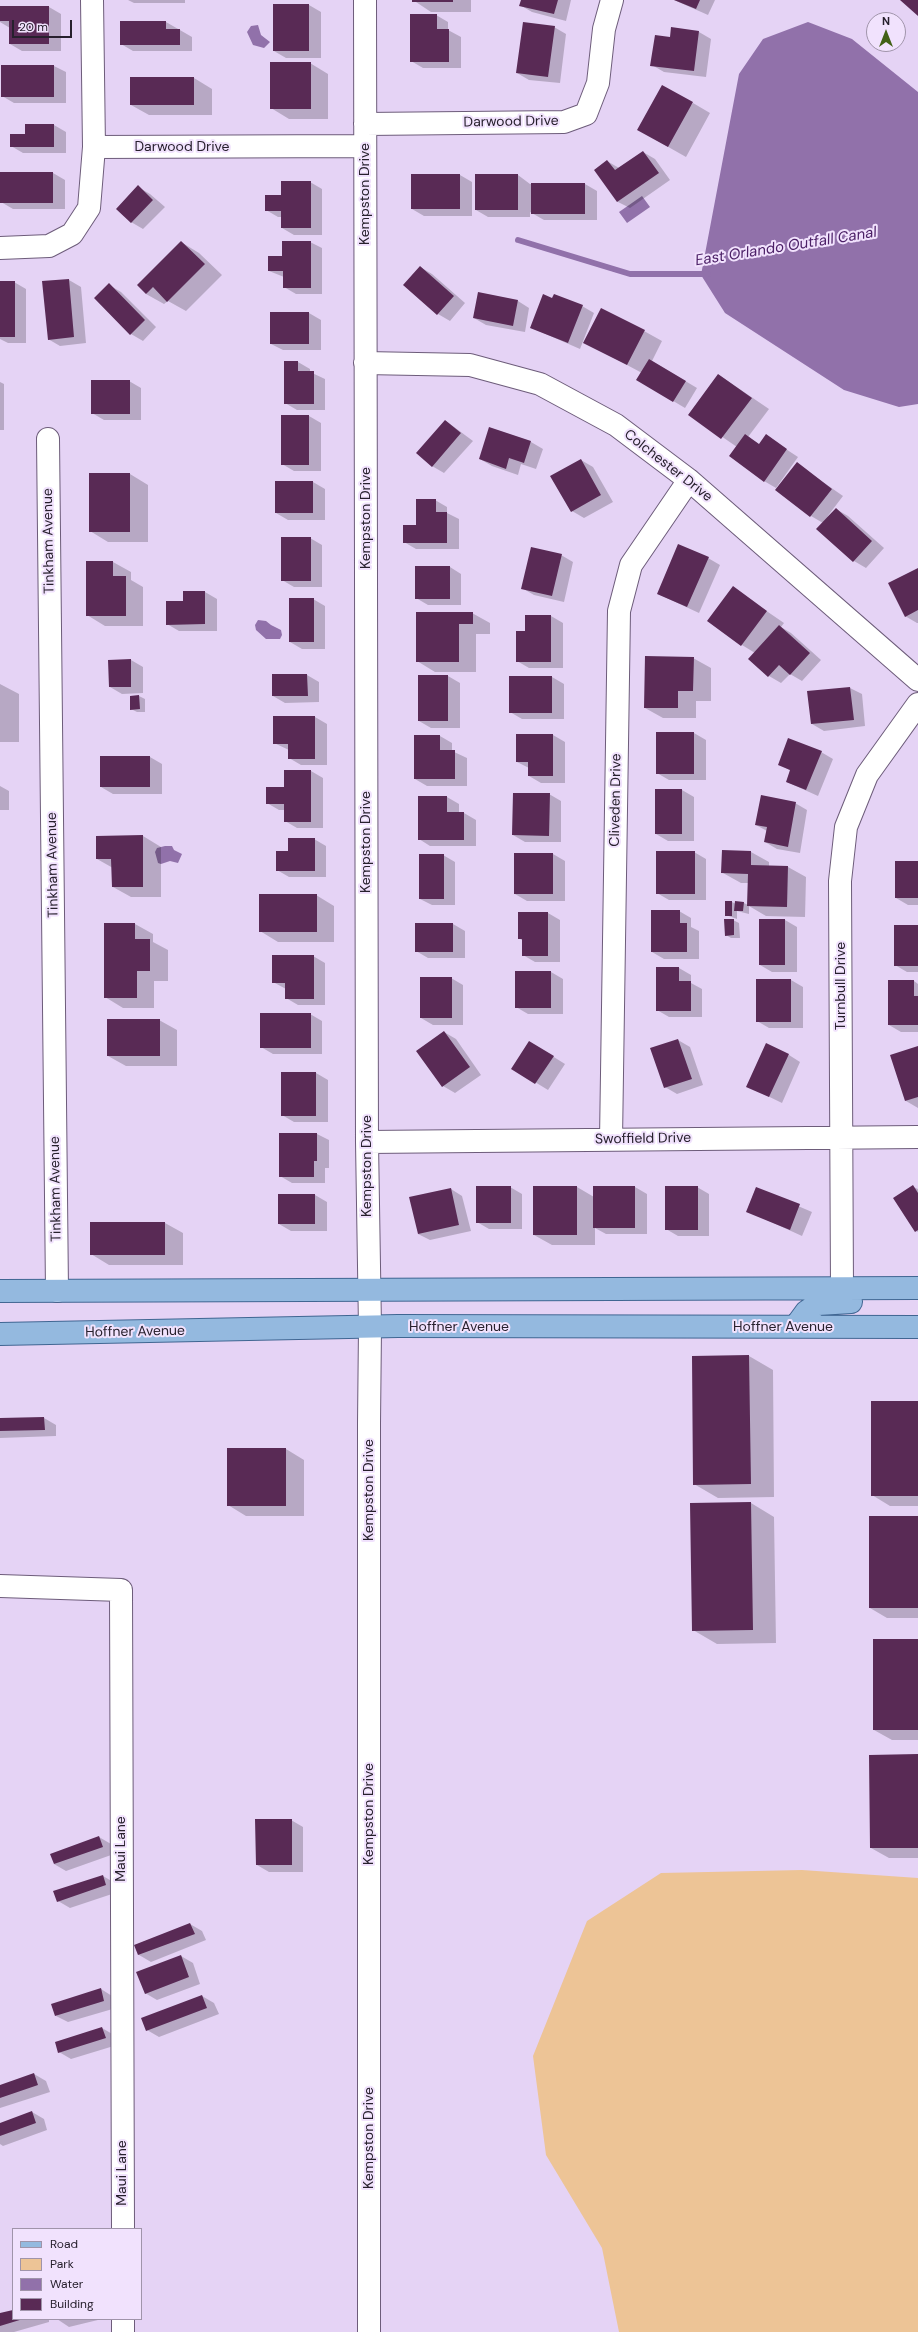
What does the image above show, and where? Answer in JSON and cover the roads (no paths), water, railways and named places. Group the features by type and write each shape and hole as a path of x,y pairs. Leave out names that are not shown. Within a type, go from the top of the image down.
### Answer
{"main road":[{"path":"0,1290 369,1291 918,1288"},
{"path":"0,1301 58,1291"},
{"path":"795,1328 806,1312 818,1304 828,1302 918,1302"},
{"name":"Hoffner Avenue","path":"0,1334 370,1328 918,1327"}],"street":[{"path":"0,248 49,246 72,234 90,208 94,147 92,0"},
{"name":"Kempston Drive","path":"365,0 367,1142 370,1328 368,1424 369,2332"},
{"name":"Darwood Drive","path":"365,124 564,122 586,114 598,83 604,29 612,0"},
{"name":"Darwood Drive","path":"94,147 365,146"},
{"name":"Colchester Drive","path":"365,363 470,365 540,384 616,425 689,480 918,680"},
{"name":"Tinkham Avenue","path":"48,440 58,1291"},
{"name":"Cliveden Drive","path":"611,1139 619,610 631,565 689,480"},
{"name":"Turnbull Drive","path":"842,1289 840,881 846,827 867,775 918,704"},
{"name":"Swoffield Drive","path":"367,1142 918,1137"},
{"name":"Maui Lane","path":"0,1586 121,1590 123,2228"},
{"path":"123,2320 123,2332"}],"water":[{"path":"808,22 852,39 866,50 866,52 868,52 918,92 918,404 899,407 844,390 725,313 701,275 739,74 763,39"},
{"path":"258,25 261,35 270,42 264,48 253,45 247,32 251,26"},
{"path":"642,196 650,207 627,223 619,212"},
{"path":"258,620 266,621 281,630 282,635 280,639 266,639 256,630 255,625"},
{"path":"172,846 174,850 182,854 178,863 170,861 161,864 158,863 155,852 157,848"}],"waterway":[{"name":"East Orlando Outfall Canal","path":"518,240 630,274 708,274"}]}
